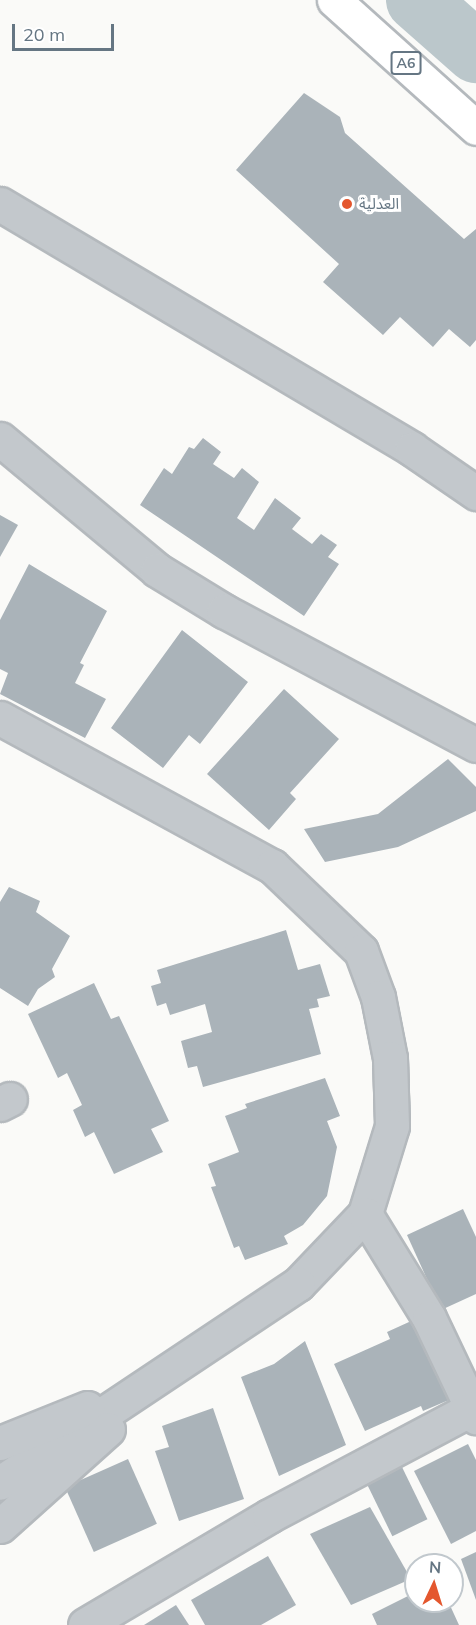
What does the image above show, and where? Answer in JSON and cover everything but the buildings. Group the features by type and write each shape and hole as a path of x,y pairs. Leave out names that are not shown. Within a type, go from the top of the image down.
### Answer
{"highway":[{"name":"A6","path":"334,0 476,128"}],"street":[{"path":"0,204 411,449 476,493"},
{"path":"0,439 157,570 224,611 476,745"},
{"path":"0,718 272,867 361,951 378,997 390,1058 392,1126 365,1214 298,1284 193,1350 0,1483"},
{"path":"86,1625 269,1516 474,1412 429,1318 365,1214"},
{"path":"0,1526 193,1350"},
{"path":"0,1443 139,1387"}],"waterway":[{"path":"417,0 476,52"}],"place":[{"name":"العدلية","path":"347,204"}]}
